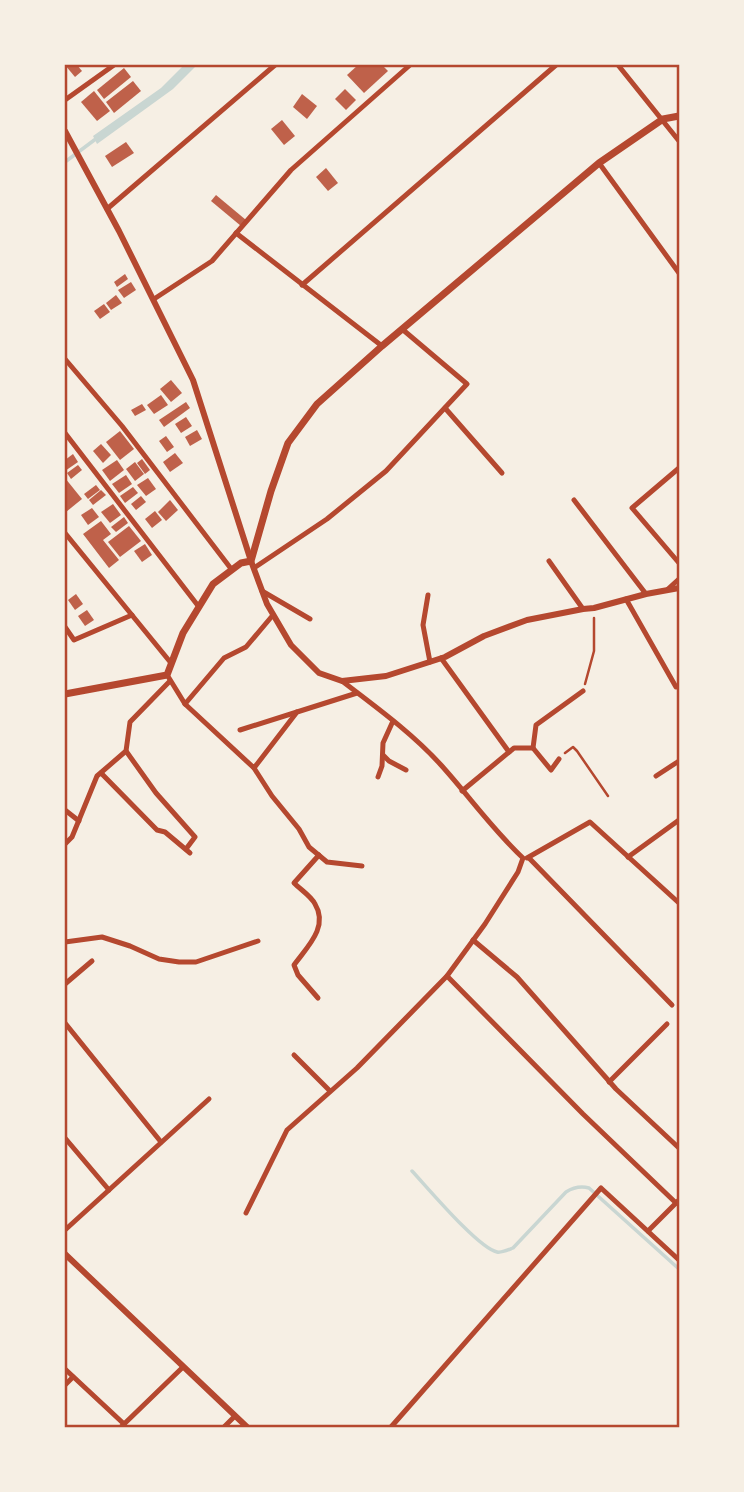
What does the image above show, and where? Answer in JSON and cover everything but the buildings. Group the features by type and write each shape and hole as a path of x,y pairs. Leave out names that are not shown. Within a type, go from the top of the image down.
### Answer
{"main road":[{"path":"65,694 169,678 171,663 183,633 214,584 240,562 253,565 271,491 288,443 317,404 599,163 663,120 679,116"}],"street":[{"path":"65,100 114,65"},
{"path":"107,209 275,65"},
{"path":"154,299 212,261 291,170 410,65"},
{"path":"302,285 556,65"},
{"path":"618,65 679,141"},
{"path":"65,131 154,299 193,380 262,591 291,645 319,673 342,681 393,721 440,764 523,858 518,872 447,976 357,1068 287,1130 246,1213"},
{"path":"599,163 679,273"},
{"path":"236,233 382,346"},
{"path":"253,565 327,519 386,471 467,383 402,329"},
{"path":"65,359 122,426 232,570"},
{"path":"445,408 502,473"},
{"path":"65,433 199,607"},
{"path":"679,467 632,508 679,563"},
{"path":"574,500 646,594"},
{"path":"65,533 171,663"},
{"path":"549,561 583,608"},
{"path":"667,590 679,579"},
{"path":"342,681 386,676 430,662 484,636 527,620 679,588"},
{"path":"262,591 310,619"},
{"path":"428,595 423,625 430,662"},
{"path":"626,600 676,687 679,685"},
{"path":"65,627 74,640 132,615"},
{"path":"185,704 224,659 246,647 273,615"},
{"path":"441,658 509,752"},
{"path":"65,844 72,837 97,776 126,751 130,722 169,678 185,704 254,768 309,847 327,862 362,866"},
{"path":"559,759 551,770 533,748 536,725 583,691"},
{"path":"240,730 357,693"},
{"path":"254,768 297,712"},
{"path":"379,777 383,743 393,721"},
{"path":"462,791 514,748 533,748"},
{"path":"101,773 157,830 165,832 188,851 195,837 156,793 126,751"},
{"path":"383,755 406,770"},
{"path":"656,776 679,761"},
{"path":"65,810 79,821"},
{"path":"628,857 679,820"},
{"path":"522,862 590,822 679,904"},
{"path":"318,998 298,975 294,965 318,932 320,920 315,903 294,883 319,855"},
{"path":"529,858 672,1005"},
{"path":"65,942 102,937 159,959 196,962 258,941"},
{"path":"473,940 517,977 609,1082 679,1148"},
{"path":"65,984 92,961"},
{"path":"447,976 583,1114 678,1201 648,1231"},
{"path":"65,1023 161,1142"},
{"path":"609,1082 667,1024"},
{"path":"294,1055 330,1091"},
{"path":"65,1230 209,1098"},
{"path":"65,1138 109,1190"},
{"path":"391,1427 601,1188 679,1260"},
{"path":"65,1254 247,1427"},
{"path":"65,1369 122,1426 183,1367"},
{"path":"65,1385 73,1377"},
{"path":"224,1427 235,1416"}],"path":[{"path":"583,691 594,651 594,608"},
{"path":"559,759 573,747 608,796"}],"shaded area":[{"path":"184,65 197,65 173,89 97,144 93,136 161,88"}],"waterway":[{"path":"65,162 97,138"},
{"path":"412,1171 466,1229 497,1252 513,1248 566,1192 583,1187 589,1188 679,1269"}]}
